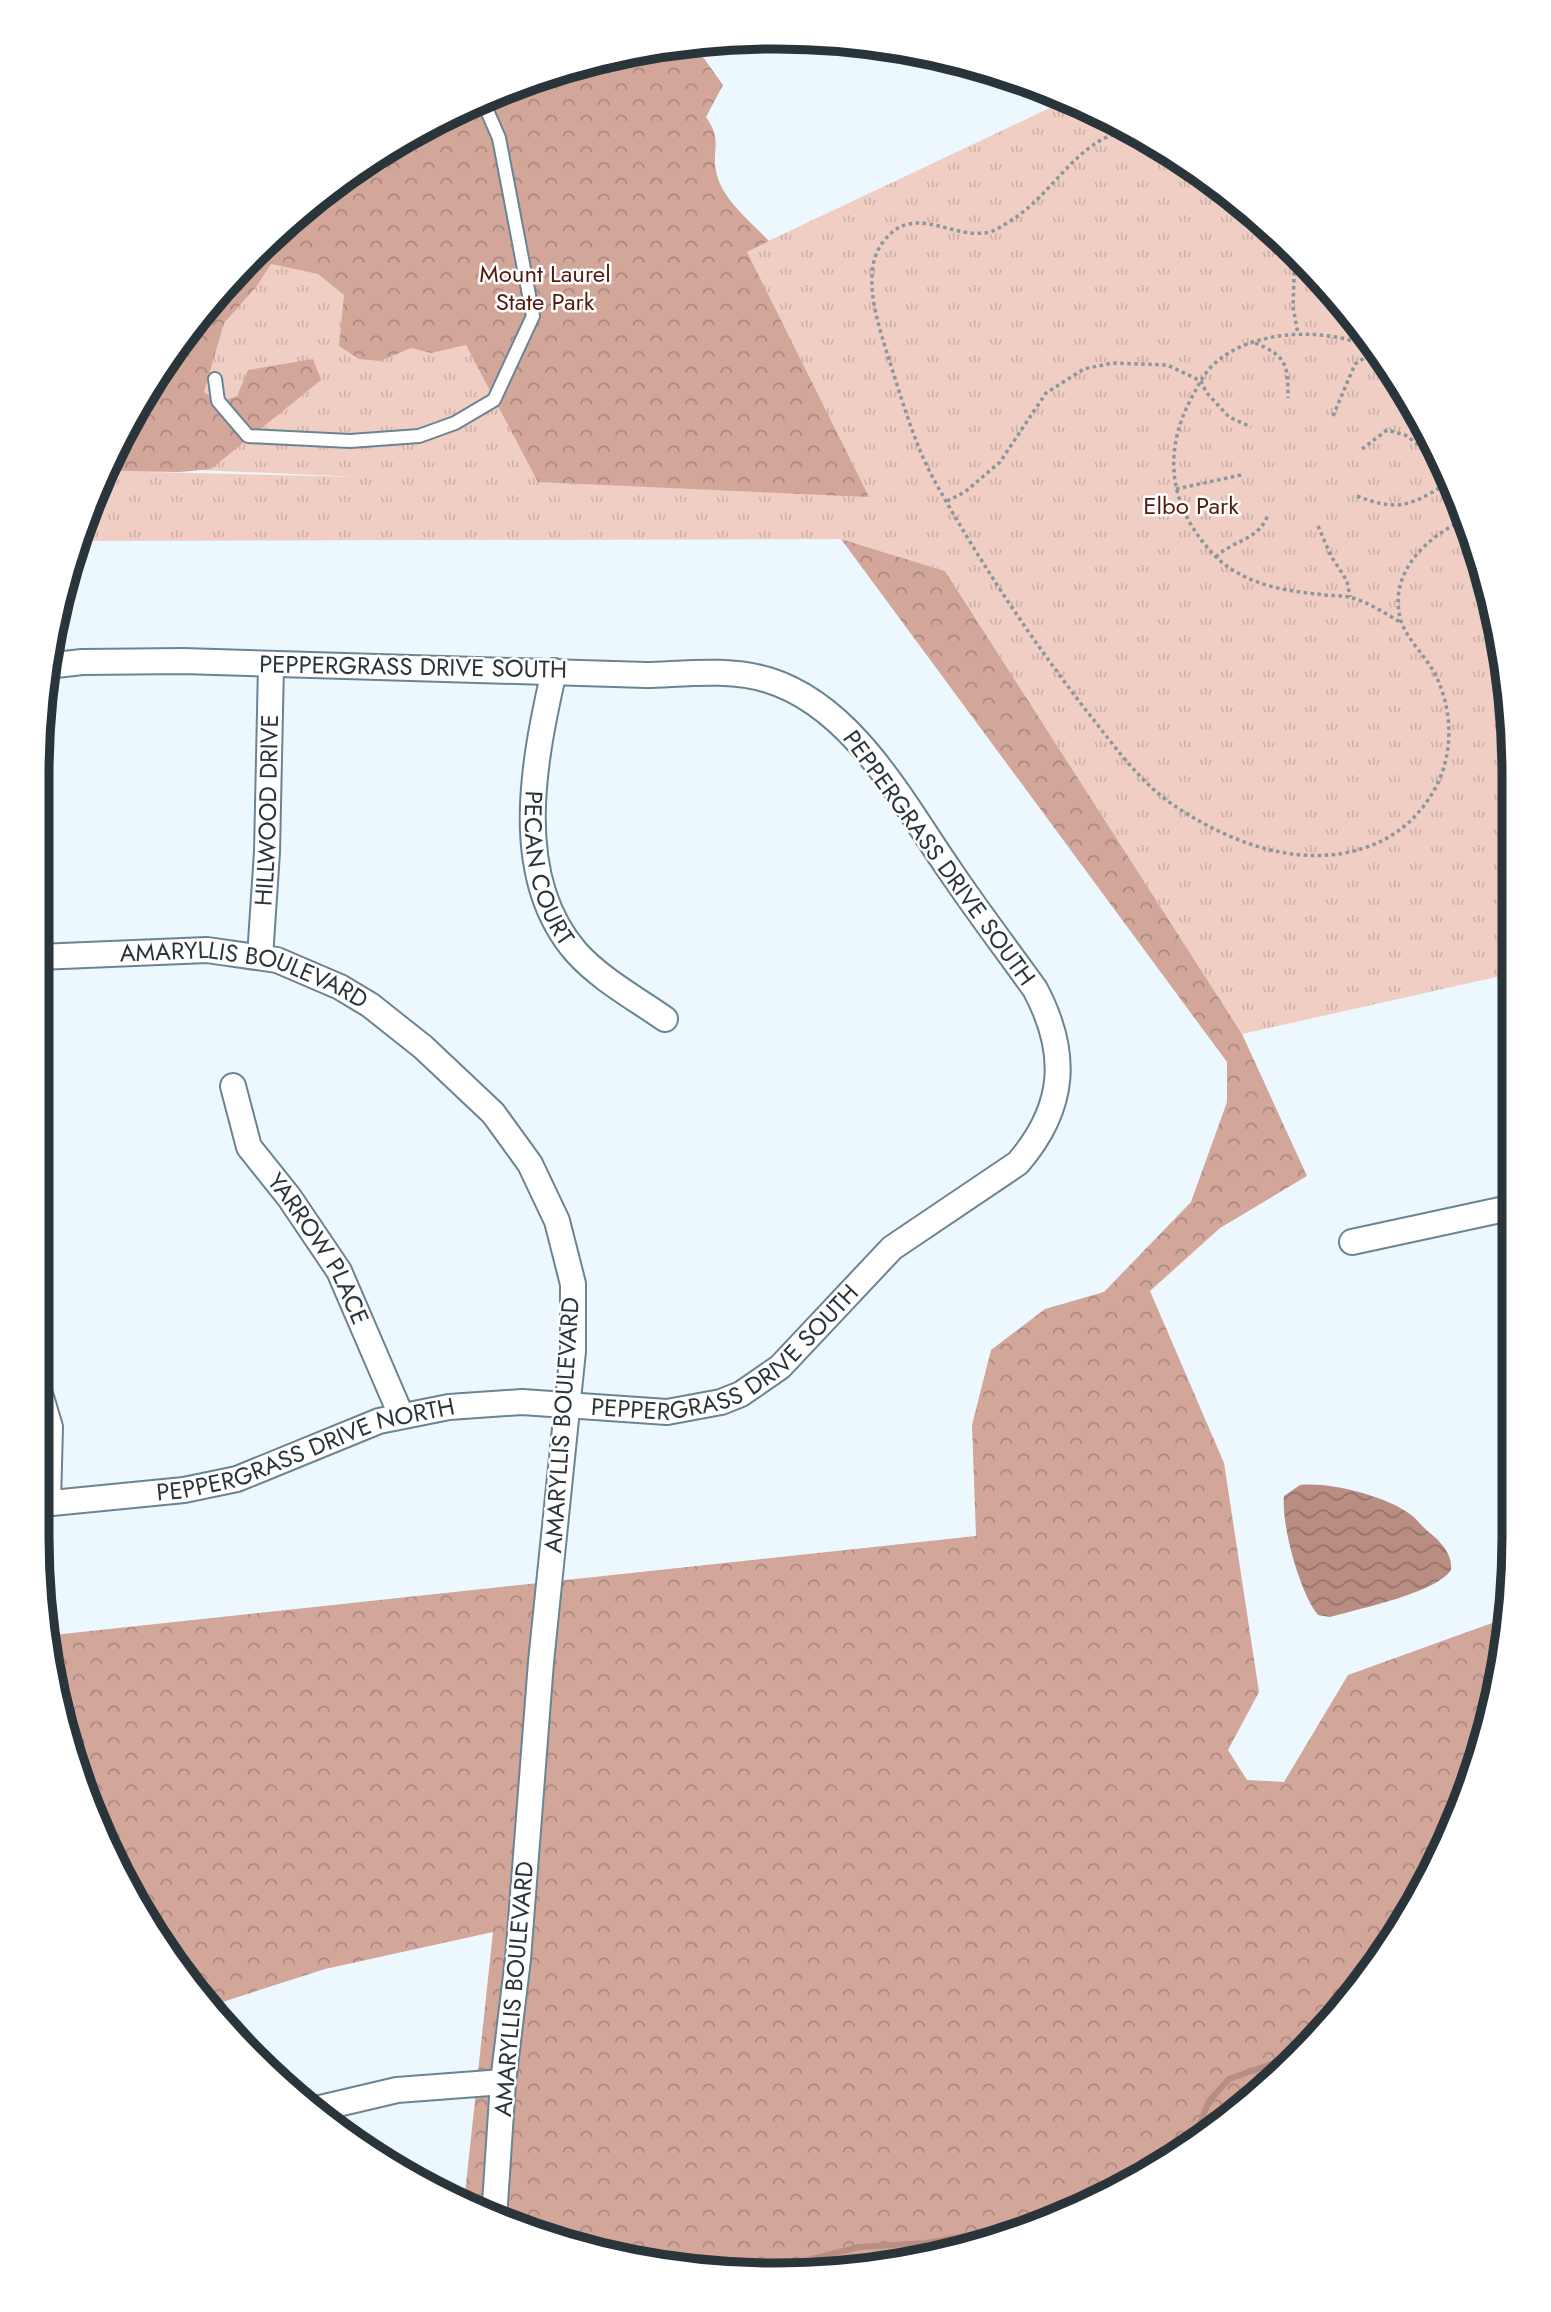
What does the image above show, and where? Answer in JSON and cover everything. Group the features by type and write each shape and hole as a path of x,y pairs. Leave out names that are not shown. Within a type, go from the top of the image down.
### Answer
{"street":[{"name":"PEPPERGRASS DRIVE SOUTH","path":"58,666 183,661 745,674 766,679 810,697 863,748 1035,989 1054,1032 1059,1055 1054,1102 1033,1145 1018,1163 892,1248 798,1350 760,1382 721,1402 684,1410 630,1411 568,1406"},
{"name":"HILLWOOD DRIVE","path":"260,957 267,852 271,665"},
{"name":"PECAN COURT","path":"554,671 537,745 536,763 535,848 542,892 562,933 590,966 665,1019"},
{"name":"AMARYLLIS BOULEVARD","path":"49,956 172,950 260,957 309,971 370,1005 471,1091 512,1138 530,1164 557,1221 572,1284 573,1351 541,1662 518,1959 503,2082 495,2207"},
{"name":"YARROW PLACE","path":"233,1086 249,1147 303,1216 339,1271 401,1415"},
{"path":"1352,1242 1502,1210"},
{"name":"PEPPERGRASS DRIVE NORTH","path":"49,1503 184,1490 237,1479 356,1429 401,1415 492,1402 568,1406"},
{"path":"49,1424 49,1442"},
{"path":"325,2107 397,2090 503,2082"}],"lane":[{"path":"215,379 218,401 248,436 349,441 419,436 456,423 494,400 533,316 499,138 486,109"}],"path":[{"path":"1115,133 1088,147 1035,202 994,231 981,234 922,221 899,227 881,244 872,271 882,335 933,478 1019,621 1141,778 1168,801 1202,822 1242,842 1275,852 1312,855 1365,848 1391,837 1419,813 1437,788 1447,762 1448,708 1435,674 1402,623 1350,597 1265,585 1242,576 1216,557 1192,526 1176,489 1172,468 1174,441 1184,412 1213,365 1253,342 1298,334 1357,339"},
{"path":"1294,268 1293,307 1298,334"},
{"path":"1253,342 1279,354 1285,365 1287,398"},
{"path":"1333,416 1355,364 1368,356"},
{"path":"947,501 965,492 1000,462 1046,393 1084,369 1112,363 1167,365 1201,381 1206,391 1229,417 1251,427"},
{"path":"1362,449 1379,433 1387,430 1405,435 1424,449"},
{"path":"1176,489 1241,475"},
{"path":"1357,496 1386,506 1401,505 1428,496 1442,487"},
{"path":"1216,557 1224,550 1257,534 1268,515"},
{"path":"1402,623 1402,584 1415,555 1435,536 1457,524"},
{"path":"1318,526 1331,556 1347,581 1350,597"}],"green space":[{"name":"Mount Laurel State Park","path":"700,53 723,85 706,117 716,140 715,166 720,184 739,211 769,241 747,252 869,497 538,482 466,345 431,353 411,348 380,361 359,359 339,346 344,295 318,274 271,264 256,287 224,323 204,392 220,402 237,396 248,370 313,359 321,380 211,469 180,472 116,471 146,412 199,333 229,296 262,262 296,229 333,199 412,146 497,104 587,74 634,63"},
{"name":"Elbo Park","path":"651,60 747,251 1056,105 1139,146 1179,171 1255,229 1322,296 1352,333 1405,412 1427,454 1447,497 1477,587 1496,681 1502,776 1502,976 1242,1034 945,571 841,539 88,541 116,471 363,477 118,466 146,412 171,372 229,296 296,229 372,171 412,146 497,104 587,74"},
{"path":"841,539 945,571 1242,1034 1307,1176 1220,1228 1150,1291 1224,1463 1259,1692 1228,1750 1247,1780 1284,1782 1348,1675 1497,1621 1477,1725 1447,1815 1427,1858 1405,1900 1352,1979 1322,2016 1255,2083 1179,2141 1139,2166 1054,2208 1009,2224 964,2238 870,2257 776,2263 728,2261 681,2257 587,2238 497,2208 465,2193 493,1932 325,1969 219,2003 171,1940 146,1900 104,1815 74,1725 56,1635 976,1536 972,1425 991,1350 1045,1309 1104,1292 1191,1202 1227,1102 1227,1062"}],"water":[{"path":"1300,1485 1342,1488 1399,1507 1413,1516 1442,1545 1450,1559 1451,1570 1443,1578 1414,1593 1330,1617 1318,1615 1299,1575 1286,1524 1284,1496"}],"waterway":[{"path":"1199,2127 1209,2101 1229,2079 1276,2062"},
{"path":"800,2262 859,2247 927,2243 981,2233"}]}
